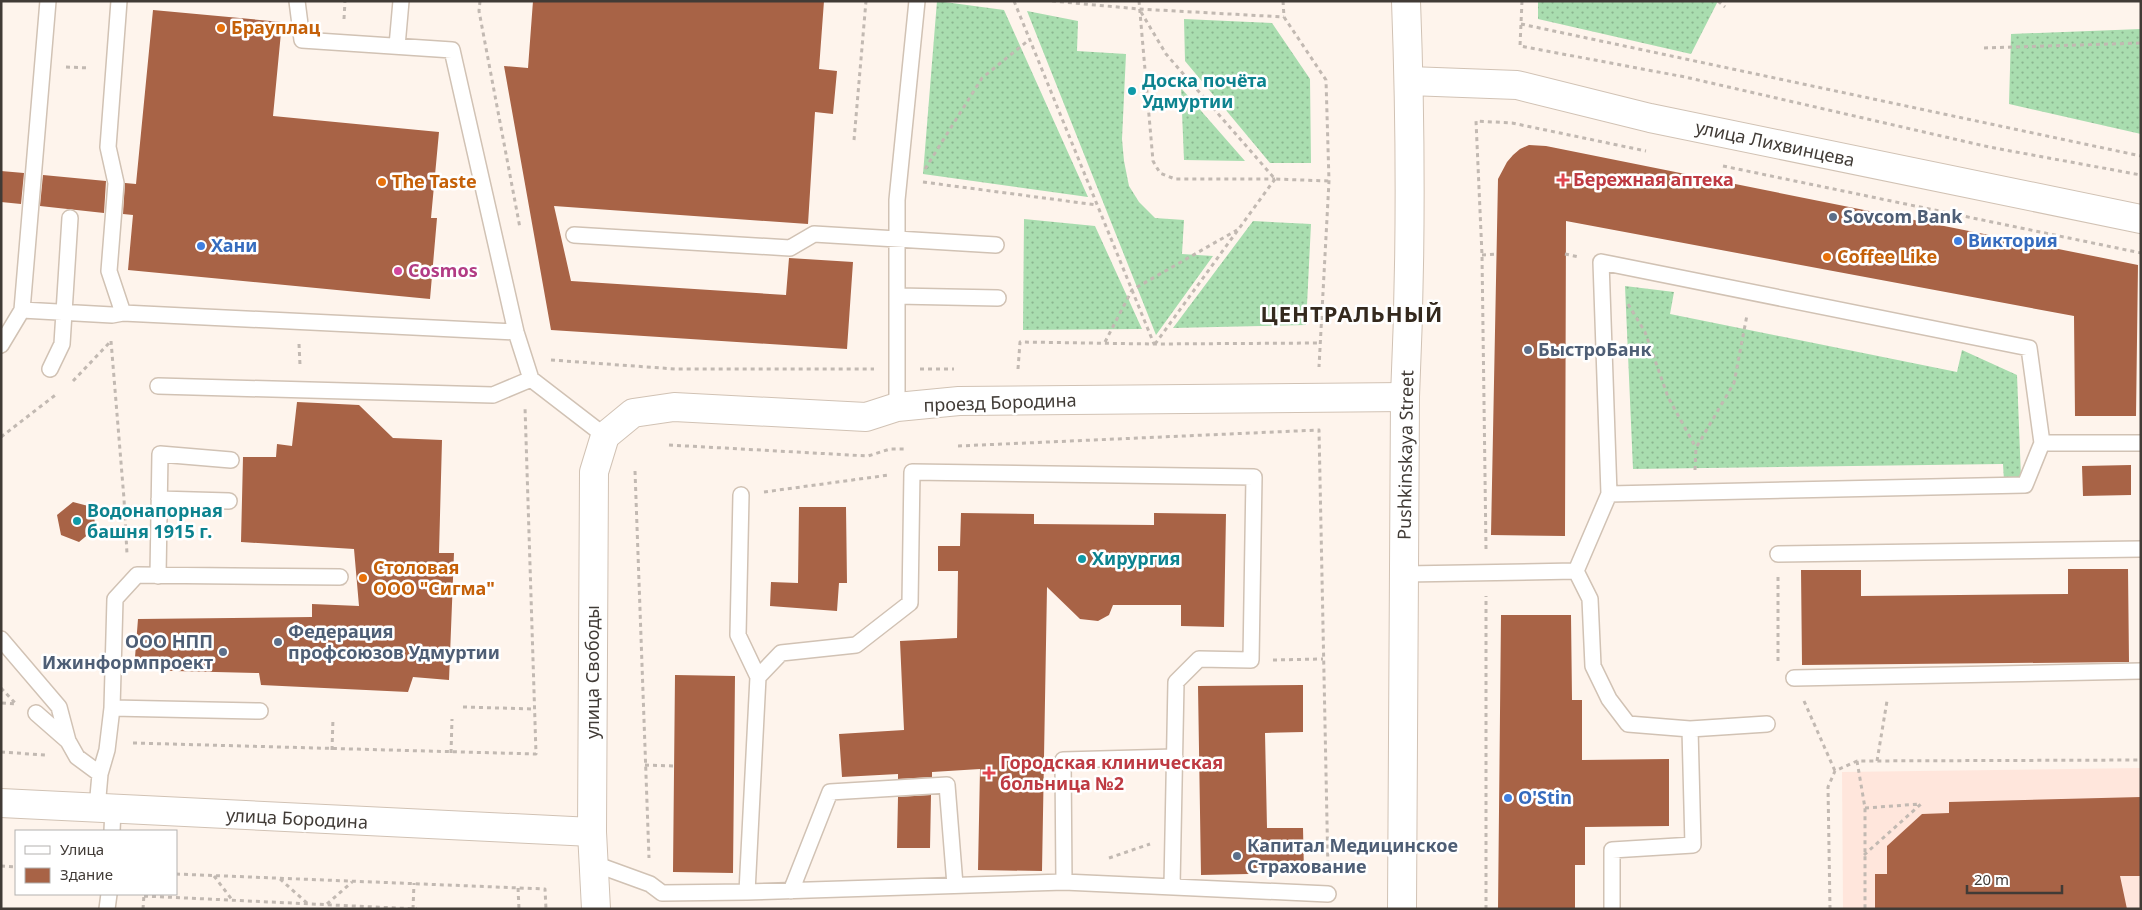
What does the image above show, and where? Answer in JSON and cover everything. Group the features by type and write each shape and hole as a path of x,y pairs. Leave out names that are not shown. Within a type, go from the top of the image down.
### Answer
{"street":[{"name":"Pushkinskaya Street","path":"1402,909 1405,398 1409,320 1409,81 1406,1"},
{"name":"улица Лихвинцева","path":"1409,81 1517,85 1650,118 2141,219"},
{"name":"проезд Бородина","path":"605,436 633,413 674,407 866,417 897,407 959,401 1405,398"},
{"name":"улица Свободы","path":"596,909 592,832 594,472 605,436"},
{"name":"улица Бородина","path":"1,802 107,816 592,832"}],"lane":[{"path":"2,345 22,310 48,1"},
{"path":"117,314 109,271 116,183 108,147 119,1"},
{"path":"297,1 302,40 452,50 516,332 531,379 605,436"},
{"path":"397,46 401,1"},
{"path":"897,407 897,200 917,1"},
{"path":"50,369 62,344 70,218"},
{"path":"574,235 790,248 814,234 996,245"},
{"path":"1609,494 2025,485 2042,443 2030,348 1601,262 1609,494 1576,571 1590,599 1593,666 1609,699 1628,724 1690,729 1767,724"},
{"path":"897,296 998,298"},
{"path":"22,310 516,332"},
{"path":"158,386 493,396 531,379"},
{"path":"2042,443 2141,443"},
{"path":"158,576 160,454 231,460"},
{"path":"758,677 781,652 856,645 910,603 912,472 1254,477 1252,660 1199,659 1176,682 1172,886"},
{"path":"741,495 738,635 758,677 747,892"},
{"path":"159,499 229,501"},
{"path":"1778,554 2141,549"},
{"path":"1405,574 1576,571"},
{"path":"107,816 100,774 107,750 112,708 115,599 137,575 340,577"},
{"path":"1,639 59,707 68,741 77,757 100,774"},
{"path":"1794,678 2141,671"},
{"path":"112,708 260,711"},
{"path":"36,713 68,741"},
{"path":"1612,909 1612,850 1693,845 1690,729"},
{"path":"1064,878 1063,760 1175,757"},
{"path":"791,891 830,792 947,785 955,885"},
{"path":"594,864 650,884 662,893 791,891 955,885 1064,878 1328,894"},
{"path":"107,909 109,895"}],"path":[{"path":"480,1 479,11 521,236"},
{"path":"854,140 866,1"},
{"path":"1014,1 1154,344"},
{"path":"1052,1 1139,9 1284,17"},
{"path":"1140,1 1139,9 1153,161 1160,173 1175,179 1329,181"},
{"path":"1009,369 1019,369 1020,342 1154,344 1319,343 1329,181 1326,80 1284,17 1283,1"},
{"path":"1522,1 1520,46 1685,77 1989,147 2141,176"},
{"path":"1718,1 1725,7"},
{"path":"1139,9 1166,54 1275,179"},
{"path":"1521,24 2141,156"},
{"path":"897,200 918,181 982,78 1030,38"},
{"path":"1984,48 2141,43"},
{"path":"1486,909 1486,573 1482,255 1476,121 1512,123 1647,151"},
{"path":"1715,165 2141,253"},
{"path":"1154,344 1275,179"},
{"path":"918,181 1098,206"},
{"path":"1105,342 1132,290 1238,229"},
{"path":"1482,255 1498,254"},
{"path":"1695,491 1696,448 1734,382 1752,292"},
{"path":"1627,303 1645,332 1668,397 1696,448"},
{"path":"117,314 112,341 125,530"},
{"path":"298,321 300,390"},
{"path":"70,383 112,341"},
{"path":"548,351 551,360 675,369 963,369"},
{"path":"1,437 63,389"},
{"path":"950,447 1319,430 1328,894"},
{"path":"107,750 132,743 332,750 536,754 526,431"},
{"path":"669,445 868,456 890,449 910,448"},
{"path":"635,471 650,884"},
{"path":"741,495 912,472"},
{"path":"1778,554 1778,663 1794,678 1835,771"},
{"path":"1252,660 1322,660"},
{"path":"1877,762 1892,676"},
{"path":"1,688 16,704 1,703"},
{"path":"463,707 535,708"},
{"path":"332,750 333,718"},
{"path":"450,752 452,719"},
{"path":"1,752 77,757"},
{"path":"1830,909 1828,787 1835,771 1857,761 2141,760"},
{"path":"1857,761 1865,808 1865,909"},
{"path":"645,765 674,766"},
{"path":"1864,856 1921,804 1865,808"},
{"path":"1064,878 1174,835"},
{"path":"1,866 15,867"},
{"path":"178,874 545,889 546,909"},
{"path":"214,876 233,901"},
{"path":"279,878 308,904"},
{"path":"326,904 353,881"},
{"path":"143,909 144,895 414,909 414,883"},
{"path":"518,888 520,909"}],"shaded area":[{"path":"2141,768 2141,909 1843,909 1842,772"}],"green space":[{"path":"937,1 1004,10 1088,197 923,174"},
{"path":"1538,1 1718,1 1691,54 1538,19"},
{"path":"1027,11 1078,21 1077,51 1126,54 1122,139 1129,186 1139,202 1155,218 1184,220 1182,254 1213,256 1156,335"},
{"path":"1184,19 1272,23 1310,79 1311,163 1270,163 1185,61"},
{"path":"2141,29 2141,134 2009,104 2011,34"},
{"path":"1181,88 1245,161 1184,160"},
{"path":"1024,219 1095,226 1142,329 1023,330"},
{"path":"1253,221 1311,224 1306,325 1173,328"},
{"path":"1625,286 1674,292 1670,314 1957,372 1962,350 2017,375 2021,478 2004,481 2003,464 1633,469"}],"building":[{"path":"533,1 824,1 819,69 837,71 833,114 815,112 808,224 554,206 571,281 786,295 789,258 853,262 847,349 551,330 504,66 528,68"},
{"path":"153,10 282,22 273,116 439,132 431,218 437,218 430,299 128,270 133,215 123,214 125,183 136,184"},
{"path":"1529,145 1546,146 2138,265 2136,416 2075,416 2074,316 1566,221 1565,536 1491,535 1498,179 1513,155"},
{"path":"1,171 24,173 21,204 1,202"},
{"path":"43,175 106,181 104,213 40,206"},
{"path":"297,402 359,405 393,438 442,440 439,553 454,553 449,680 413,677 408,692 261,685 259,673 134,670 138,619 312,617 312,604 359,606 354,549 241,542 243,457 276,457 277,444 292,446"},
{"path":"2131,465 2131,495 2083,496 2082,466"},
{"name":"Водонапорная башня 1915 г.","path":"73,502 92,507 96,528 79,542 61,535 57,515"},
{"path":"799,507 846,507 847,583 839,583 837,611 770,606 771,582 798,583"},
{"path":"961,513 1034,514 1034,524 1154,525 1154,513 1226,514 1224,627 1181,626 1181,605 1113,605 1109,615 1098,621 1080,619 1047,587 1042,871 978,870 980,769 932,772 932,777 898,779 898,774 842,777 839,734 904,730 900,641 957,638 958,571 938,571 938,546 960,546"},
{"path":"2068,569 2128,569 2129,662 1802,665 1801,570 1861,570 1861,596 2068,594"},
{"path":"1501,615 1571,615 1572,700 1582,700 1582,760 1669,759 1669,826 1585,827 1585,865 1575,865 1575,909 1498,909"},
{"path":"675,675 735,676 733,873 673,872"},
{"path":"1303,685 1303,732 1265,733 1267,828 1303,828 1304,873 1201,875 1198,686"},
{"path":"931,795 930,848 897,848 898,797"},
{"path":"2141,797 2141,876 2120,876 2127,909 1875,909 1875,874 1887,874 1887,846 1922,814 1949,813 1949,802"}],"place":[{"name":"Брауплац","path":"221,28"},
{"name":"Доска почёта Удмуртии","path":"1132,91"},
{"name":"Бережная аптека","path":"1563,180"},
{"name":"The Taste","path":"382,182"},
{"name":"Sovcom Bank","path":"1833,217"},
{"name":"Виктория","path":"1958,241"},
{"name":"Хани","path":"201,246"},
{"name":"Coffee Like","path":"1827,257"},
{"name":"Cosmos","path":"398,271"},
{"name":"БыстроБанк","path":"1528,350"},
{"name":"Водонапорная башня 1915 г.","path":"77,521"},
{"name":"Хирургия","path":"1082,559"},
{"name":"Столовая ООО \"Сигма\"","path":"363,578"},
{"name":"Федерация профсоюзов Удмуртии","path":"278,642"},
{"name":"ООО НПП Ижинформпроект","path":"223,652"},
{"name":"Городская клиническая больница №2","path":"989,773"},
{"name":"O'Stin","path":"1508,798"},
{"name":"Капитал Медицинское Страхование","path":"1237,856"}],"district":[{"name":"ЦЕНТРАЛЬНЫЙ","path":"1352,314"}]}
